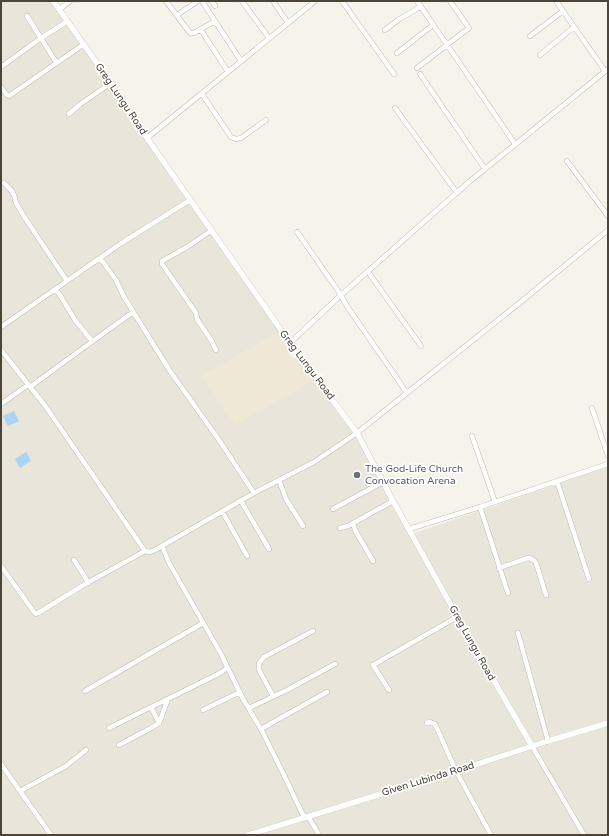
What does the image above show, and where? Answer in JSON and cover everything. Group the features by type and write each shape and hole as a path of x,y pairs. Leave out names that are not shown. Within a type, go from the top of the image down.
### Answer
{"street":[{"name":"Greg Lungu Road","path":"53,1 290,343 358,433 393,501 532,746"},
{"path":"60,10 70,1"},
{"path":"166,1 190,33 201,30 215,21"},
{"path":"177,15 198,1"},
{"path":"202,1 241,61"},
{"path":"242,1 269,38"},
{"path":"273,1 288,23"},
{"path":"147,138 315,1"},
{"path":"342,1 394,74"},
{"path":"416,1 515,144"},
{"path":"417,68 469,28 450,1"},
{"path":"290,343 341,295 457,193 607,70 556,1"},
{"path":"385,30 398,20 420,7"},
{"path":"530,36 563,11"},
{"path":"27,16 56,62"},
{"path":"1,67 41,38 68,21"},
{"path":"396,54 433,25"},
{"path":"540,55 574,27"},
{"path":"201,30 228,72"},
{"path":"1,87 7,96 9,96 84,44"},
{"path":"420,74 485,169"},
{"path":"69,114 79,105 111,83"},
{"path":"202,94 231,137 236,139 241,138 266,120"},
{"path":"395,108 457,193"},
{"path":"567,161 608,216"},
{"path":"4,183 11,190 16,203 25,218 67,281"},
{"path":"1,327 120,244 190,200"},
{"path":"1,566 36,614 145,551 150,552 162,546 240,500 314,462 358,433 608,230"},
{"path":"211,231 162,262 162,264 196,313 216,350"},
{"path":"297,232 407,393"},
{"path":"100,258 116,280 133,312 170,371 219,440 254,493"},
{"path":"368,272 421,346"},
{"path":"56,290 74,320 92,341"},
{"path":"1,404 29,386 133,312"},
{"path":"1,350 46,407 145,551"},
{"path":"592,408 608,456"},
{"path":"472,436 495,502"},
{"path":"409,529 608,464"},
{"path":"279,480 286,498 303,526"},
{"path":"557,481 589,579"},
{"path":"333,509 383,482"},
{"path":"240,500 269,549"},
{"path":"340,528 346,527 393,501"},
{"path":"480,507 508,593"},
{"path":"222,511 247,556"},
{"path":"353,523 355,530 373,561"},
{"path":"162,546 169,562 250,708 306,817 319,835"},
{"path":"499,568 531,558 536,563 546,595"},
{"path":"74,560 88,583"},
{"path":"388,690 373,665 458,617"},
{"path":"85,691 203,624"},
{"path":"274,696 259,670 258,663 264,657 313,631"},
{"path":"518,634 548,741"},
{"path":"250,708 335,664"},
{"path":"108,728 220,673 227,668"},
{"path":"203,710 240,692"},
{"path":"261,729 328,692"},
{"path":"118,744 159,723 168,699"},
{"path":"151,707 159,723"},
{"path":"427,723 433,722 435,724 456,771 492,835"},
{"name":"Given Lubinda Road","path":"248,835 608,723"},
{"path":"532,746 584,835"},
{"path":"20,791 66,766 86,750"},
{"path":"1,764 51,835"}],"shaded area":[{"path":"1,1 50,1 145,140 282,331 202,376 316,379 359,436 412,534 608,467 608,835 1,835"},
{"path":"282,331 290,347 289,354 292,358 298,359 316,379 235,425 202,376"}],"water":[{"path":"14,411 19,421 8,426 3,416"},
{"path":"26,452 31,461 20,468 15,459"}],"place":[{"name":"The God-Life Church Convocation Arena","path":"357,475"}]}
